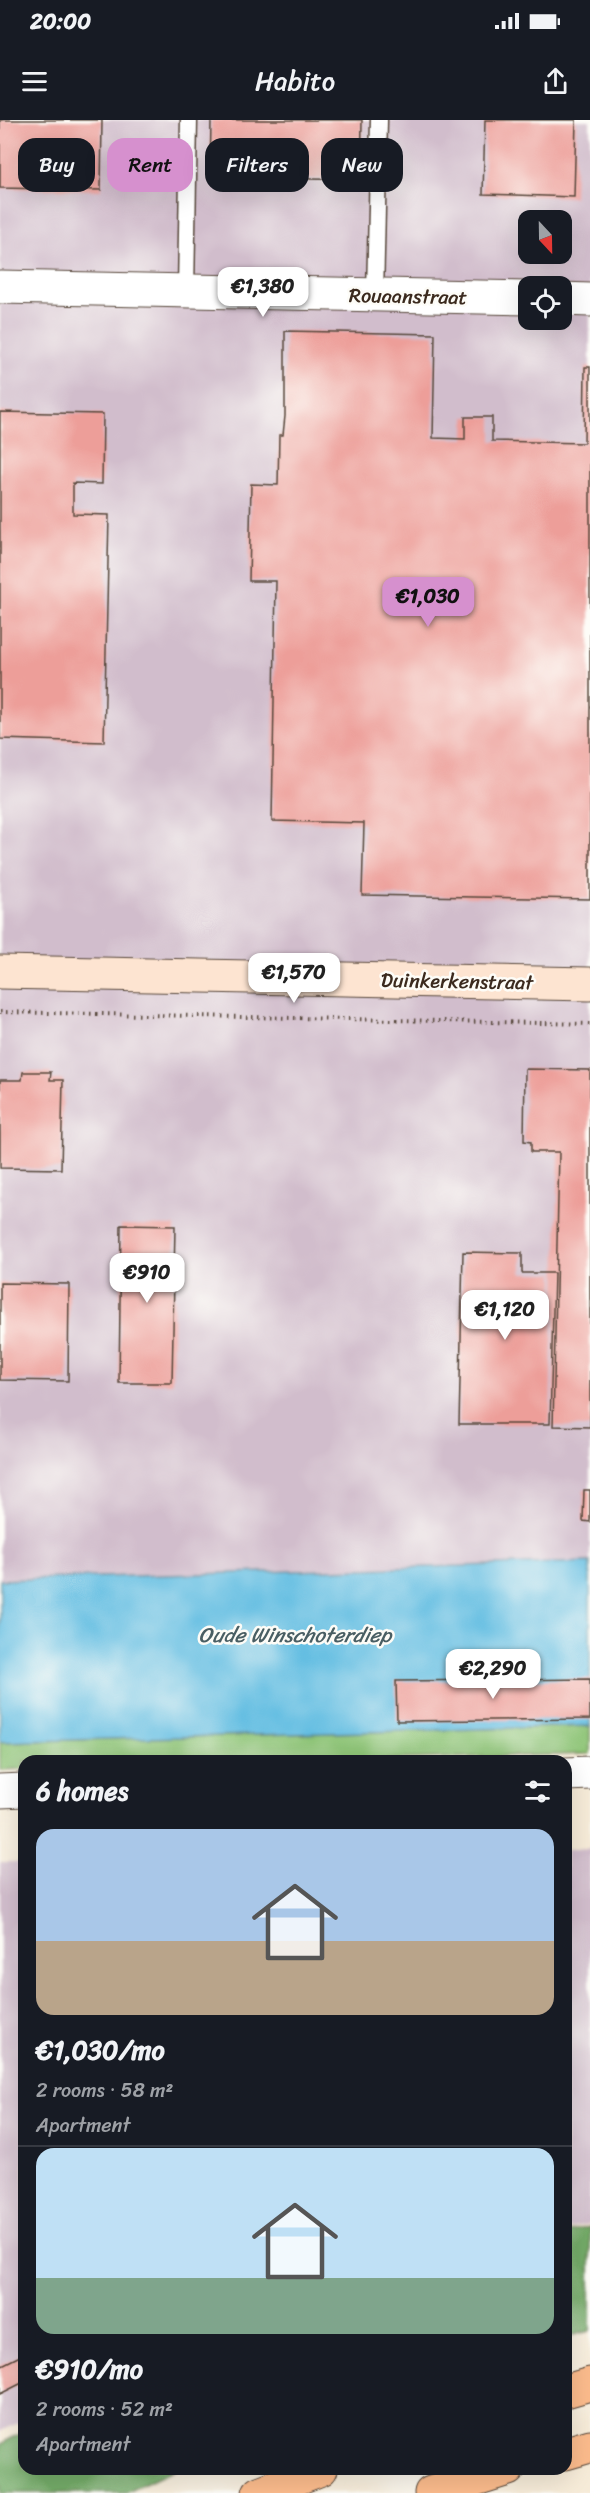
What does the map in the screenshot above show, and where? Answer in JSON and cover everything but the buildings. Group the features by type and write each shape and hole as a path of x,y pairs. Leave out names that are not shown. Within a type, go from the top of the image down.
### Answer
{"highway":[{"path":"572,2389 590,2384"},
{"path":"572,2451 590,2446"},
{"path":"259,2493 306,2475"},
{"path":"431,2493 489,2475"}],"main road":[{"name":"Duinkerkenstraat","path":"0,972 590,984"}],"street":[{"name":"Rouaanstraat","path":"0,287 518,298"},
{"path":"572,299 590,300"},
{"path":"572,1774 590,1773"},
{"path":"0,1791 18,1790"}],"lane":[{"path":"186,291 189,120"},
{"path":"375,295 379,120"}],"path":[{"name":"Duinkerkenstraat","path":"0,1012 590,1024"}],"shaded area":[{"path":"0,120 590,120 590,1571 0,1591"},
{"path":"590,1849 590,2224 572,2228 572,1850"},
{"path":"0,1862 18,1862 18,2423 0,2432"}],"green space":[{"path":"590,1726 590,1754 554,1755 18,1755 18,1769 0,1770 0,1742"},
{"path":"590,2227 590,2331 572,2336 572,2231"},
{"path":"18,2435 18,2475 164,2475 126,2493 0,2493 0,2444"}],"water":[{"name":"Oude Winschoterdiep","path":"590,1562 590,1726 0,1742 0,1580"}]}
